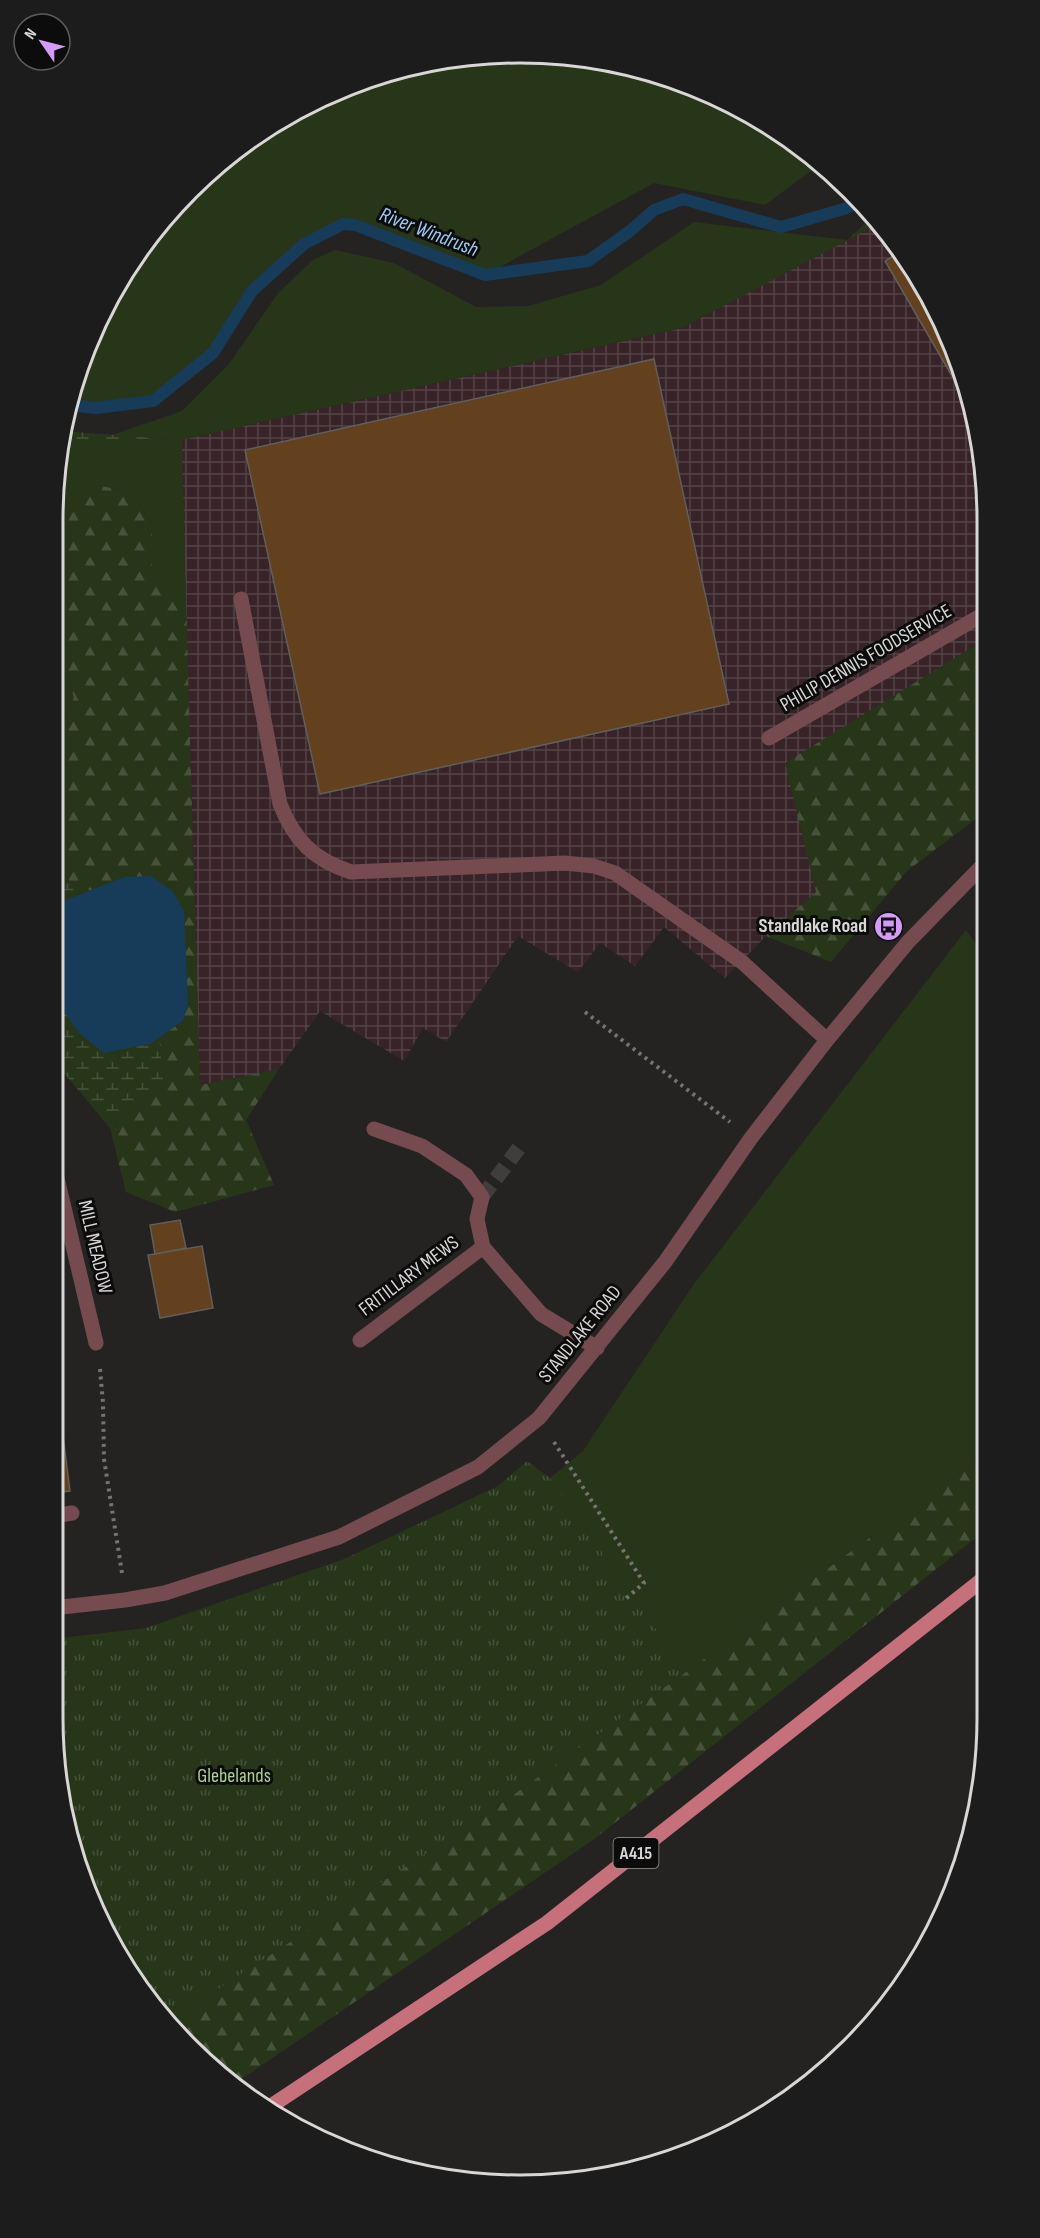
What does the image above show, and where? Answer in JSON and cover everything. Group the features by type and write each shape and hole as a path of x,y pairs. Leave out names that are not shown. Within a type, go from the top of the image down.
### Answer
{"main road":[{"name":"A415","path":"275,2104 548,1923 977,1584"}],"street":[{"path":"241,599 280,804 287,822 301,842 318,858 351,872 565,863 594,866 615,873 742,962 826,1040"},
{"name":"PHILIP DENNIS FOODSERVICE","path":"769,738 977,618"},
{"name":"STANDLAKE ROAD","path":"63,1607 165,1593 339,1537 478,1467 539,1418 665,1262 751,1138 826,1040 908,942 977,871"},
{"name":"FRITILLARY MEWS","path":"374,1129 422,1146 466,1175 482,1197 477,1219 483,1246 541,1314 597,1348"},
{"name":"MILL MEADOW","path":"63,1206 96,1343"},
{"name":"FRITILLARY MEWS","path":"360,1340 483,1246"},
{"path":"63,1515 72,1514"}],"path":[{"path":"585,1012 751,1138"},
{"path":"96,1343 103,1403 104,1459 125,1600"},
{"path":"539,1418 644,1583 623,1601"}],"shaded area":[{"path":"871,227 900,266 930,318 953,373 961,402 973,460 976,490 977,644 786,763 816,892 766,936 725,978 664,927 635,966 600,943 578,972 518,936 446,1042 423,1028 404,1061 320,1011 279,1069 200,1085 181,440 682,328"}],"green space":[{"path":"490,64 550,64 609,72 667,87 722,110 774,140 813,169 765,205 654,183 485,275 342,224 304,244 252,291 213,353 153,401 96,408 78,406 98,345 124,291 157,242 176,219 219,176 266,140 318,110 373,87 431,72"},
{"path":"694,222 848,240 682,328 182,440 186,600 152,567 152,524 130,492 97,485 66,514 63,529 64,490 70,442 171,439 112,435 182,411 229,364 278,293 313,260 335,250 394,263 476,307 528,306 601,285"},
{"path":"866,222 871,227 848,240"},
{"path":"72,432 181,440 70,442"},
{"path":"97,485 130,492 152,524 152,567 186,600 200,1085 279,1069 246,1120 274,1185 175,1212 126,1192 110,1128 133,1105 164,1088 91,891 63,878 63,725 74,697 63,674 63,529 66,514"},
{"path":"977,644 977,818 907,871 831,962 766,936 816,892 785,763"},
{"path":"63,674 74,697 63,725"},
{"path":"63,878 91,891 159,1036 164,1088 133,1105 110,1128 63,1072"},
{"path":"966,930 977,946 977,1459 686,1672 550,1478 583,1451 694,1284"},
{"path":"977,1459 977,1537 593,1840 240,2080 219,2062 175,2017 486,1814 686,1672"},
{"name":"Glebelands","path":"527,1461 550,1478 686,1672 486,1814 175,2017 157,1996 124,1946 110,1920 87,1865 67,1778 63,1718 63,1638 146,1628 344,1559 498,1486"}],"water":[{"path":"151,876 172,891 184,911 188,1004 183,1021 150,1044 104,1053 79,1033 63,1010 63,906 66,900 124,877"}],"building":[{"path":"893,256 916,292 942,345 956,382 885,261"},
{"path":"654,359 729,704 320,794 245,450"},
{"path":"180,1220 186,1248 155,1254 150,1225"},
{"path":"202,1246 213,1308 160,1318 148,1255"},
{"path":"63,1436 70,1491 63,1492"}],"waterway":[{"name":"River Windrush","path":"78,406 96,408 153,401 213,353 252,291 304,244 343,224 355,225 485,275 588,261 630,231 654,210 683,199 781,227 851,205"}],"tunnel":[{"path":"482,1197 519,1148"}],"place":[{"name":"Standlake Road","path":"888,926"}]}
